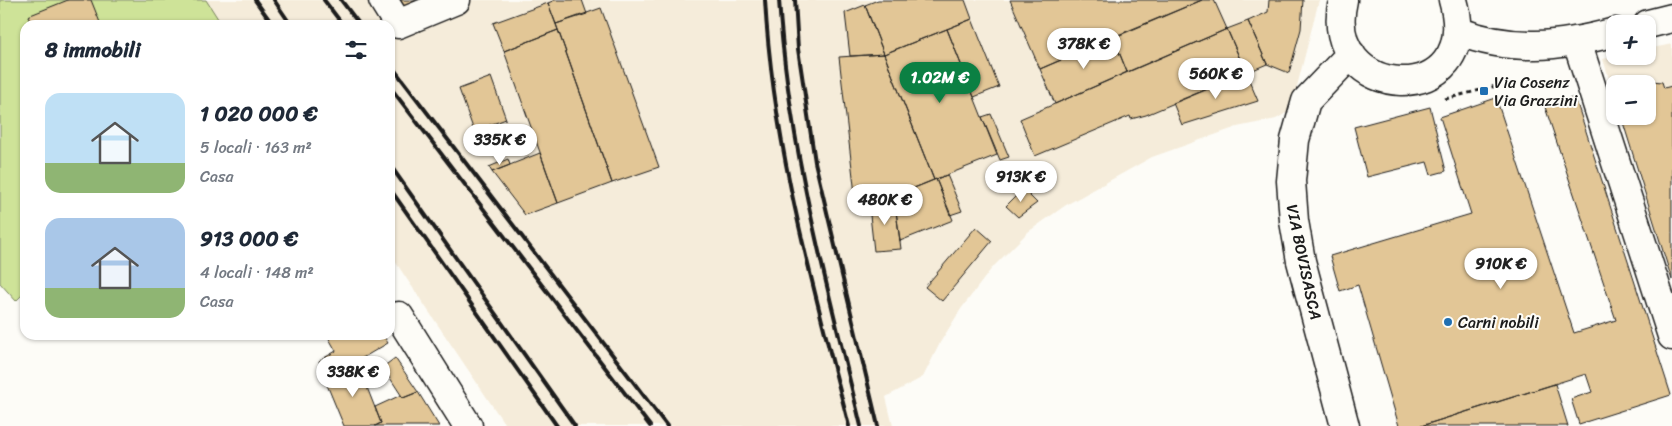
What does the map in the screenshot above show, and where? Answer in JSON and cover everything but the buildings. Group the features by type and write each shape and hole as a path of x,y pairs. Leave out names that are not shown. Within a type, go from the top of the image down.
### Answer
{"street":[{"path":"383,0 398,24 456,0"},
{"path":"1343,0 1340,24 1351,54 1366,70 1375,76 1399,81 1416,79 1442,68 1456,45 1457,13 1454,0"},
{"path":"1656,22 1672,18"},
{"path":"1457,31 1489,42 1526,46 1577,42 1606,34"},
{"path":"1577,42 1672,336"},
{"name":"VIA BOVISASCA","path":"1345,426 1300,256 1294,221 1291,181 1295,140 1306,102 1351,54"},
{"path":"399,316 468,426"}],"path":[{"path":"1445,99 1500,85"}],"shaded area":[{"path":"206,0 1319,0 1291,110 1276,119 1237,127 1152,157 1066,205 1028,232 992,268 961,309 941,341 923,377 886,397 893,426 506,426 395,261 395,20 219,20"},
{"path":"1672,44 1672,280 1624,125 1656,125 1656,75 1608,75 1603,59 1606,58 1606,65 1656,65 1656,47"}],"green space":[{"path":"0,0 206,0 219,20 20,20 20,297 16,301 0,283"}],"railway":[{"path":"255,0 269,20"},
{"path":"274,0 288,20"},
{"path":"324,0 339,20"},
{"path":"341,0 356,20"},
{"path":"765,0 769,55 776,109 796,215 849,426"},
{"path":"779,0 791,108 800,161 822,267 861,426"},
{"path":"795,0 798,49 815,162 878,426"},
{"path":"395,71 667,426"},
{"path":"395,94 650,426"},
{"path":"395,172 575,426"},
{"path":"395,196 557,426"}],"place":[{"name":"Via Cosenz Via Grazzini","path":"1484,91"},
{"name":"Carni nobili","path":"1448,322"}]}
